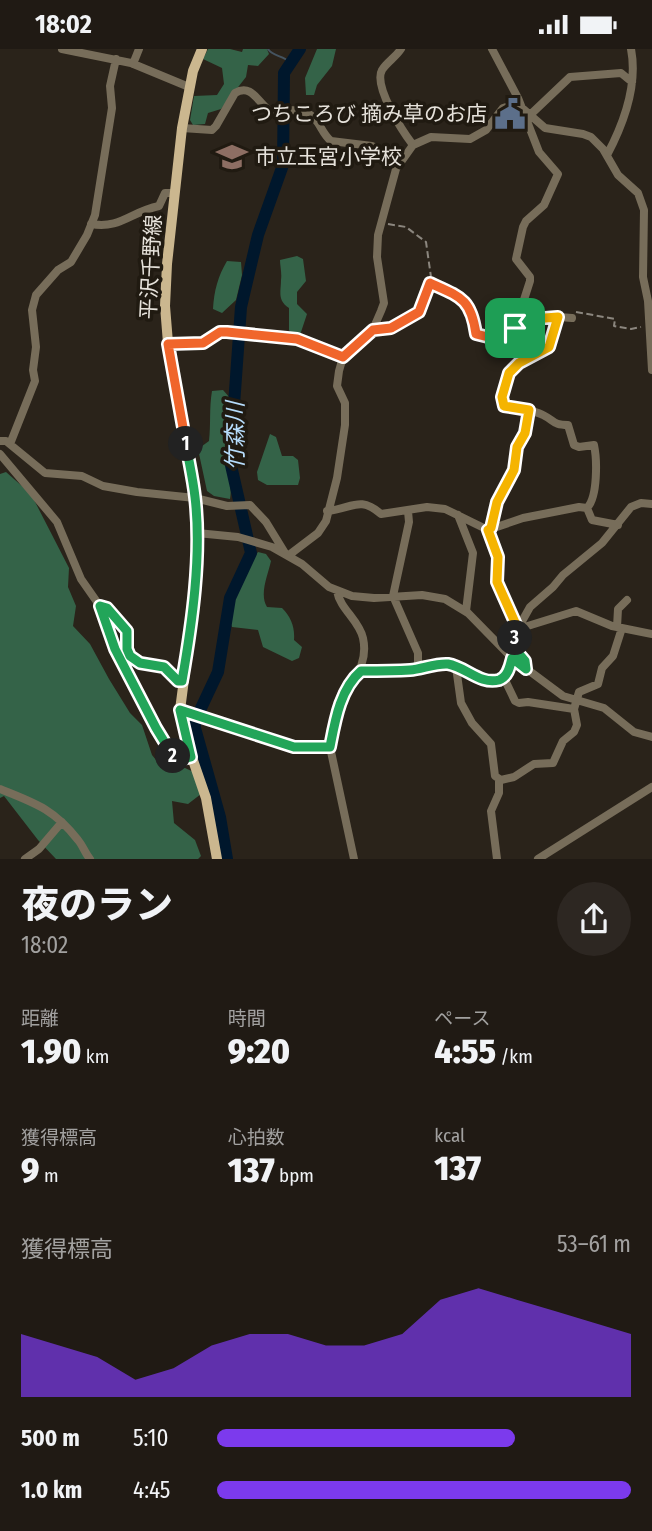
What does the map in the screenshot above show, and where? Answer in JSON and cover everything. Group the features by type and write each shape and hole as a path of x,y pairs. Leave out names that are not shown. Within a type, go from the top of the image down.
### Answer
{"main road":[{"name":"平沢千野線","path":"202,49 190,87 182,128 165,285 168,344 195,498 197,533 194,603 182,681 191,757 206,798 217,859"}],"street":[{"path":"62,49 133,64 190,87"},
{"path":"133,64 139,49"},
{"path":"401,49 384,67 380,78 394,118 413,145"},
{"path":"430,283 464,299 474,319 476,334 504,341 512,337 530,281 530,277 516,259 523,227 544,205 558,174 539,152 521,107 492,49"},
{"path":"607,155 620,131 632,82 635,68 631,49"},
{"path":"10,444 34,381 36,347 32,310 36,295 58,270 71,262 91,224 100,192 113,108 110,86 116,59"},
{"path":"530,115 570,77 621,73 632,82"},
{"path":"182,128 212,130 235,93 240,90 254,94 269,110 313,115 331,141 372,146 399,163"},
{"path":"287,554 322,529 337,478 345,425 345,403 337,383 343,357 373,330 384,303 376,249 380,222 399,163 413,145 431,137 470,139 486,130 503,108 516,104 549,129 591,137 607,155 618,175 638,193 644,210 643,277 648,301 652,370"},
{"path":"91,224 114,226 143,209 159,206 165,193 175,193"},
{"path":"558,317 549,347 519,363 509,373 502,397 504,406 529,410 544,415 557,425 568,425 574,445 594,445 596,477 592,503 587,508"},
{"path":"515,328 532,319 572,318"},
{"path":"168,344 203,343 220,332 227,332 306,341 343,357"},
{"path":"518,629 497,582 498,557 489,529 497,502 514,470 517,447 525,433 529,410"},
{"path":"0,441 6,441 46,473 82,476 98,485 137,492 195,498 227,506 246,504 254,507 287,554"},
{"path":"0,454 57,521 81,579 100,606 115,649 169,753 178,759 191,757"},
{"path":"327,511 343,510 364,503 381,514 427,507 445,509 489,529 523,518 579,507 587,508"},
{"path":"526,669 525,661 514,648 518,629 530,607 602,543 635,504 652,505"},
{"path":"587,508 592,520 618,525"},
{"path":"408,511 409,522 393,596 418,653 418,669"},
{"path":"458,515 473,552 466,611"},
{"path":"197,533 258,541 287,554 337,591 363,598 432,596 451,602 466,611 512,658 575,705"},
{"path":"337,591 338,599 359,625 364,641 361,671 345,694 336,716 330,747 354,859"},
{"path":"499,779 514,777 534,764 553,763 563,741 575,732 575,705 581,690 598,684 602,668 613,656 619,627 618,609 628,600"},
{"path":"100,606 107,608 127,631 127,649 130,656 140,663 164,667 178,681 182,681"},
{"path":"518,629 576,611 619,627 652,634"},
{"path":"361,671 418,669 444,664 487,681 504,678 512,658"},
{"path":"456,667 461,703 472,723 491,744 495,776 499,779 499,793 491,811 497,859"},
{"path":"504,678 515,701 519,703 604,708 634,732 652,737"},
{"path":"186,712 294,747 330,747"},
{"path":"538,859 652,787"},
{"path":"0,789 41,805 62,822 81,843 90,859"},
{"path":"25,859 39,849 62,822"}],"path":[{"path":"373,330 391,328 419,312 430,283 426,242 406,227 380,222"},
{"path":"572,318 579,311 615,319 614,326 631,329 648,326"}],"green space":[{"path":"208,49 242,52 243,49 267,49 269,54 258,66 248,65 246,77 221,109 208,113 205,124 193,125 190,120 194,96 217,95 224,84 222,68 203,59"},
{"path":"317,49 336,49 332,66 317,85 314,95 306,95 305,78"},
{"path":"297,256 303,259 306,281 297,292 297,304 307,314 300,335 292,335 289,330 289,308 281,295 280,260"},
{"path":"227,261 241,262 242,275 236,300 222,313 213,309 215,290"},
{"path":"223,390 230,398 227,453 230,499 214,496 207,491 198,449 209,441 212,391"},
{"path":"270,434 276,437 282,456 293,456 298,460 298,485 267,485 258,480 257,472"},
{"path":"6,472 31,494 69,568 68,587 76,606 73,626 90,644 130,713 142,725 152,755 160,765 185,768 196,773 201,794 188,804 172,801 174,823 195,840 201,856 198,859 56,859 4,796 0,798 0,474"},
{"path":"258,552 266,554 271,561 264,590 267,607 282,608 285,611 293,627 294,640 302,647 299,658 292,661 263,647 258,630 232,627 230,618 233,598"}],"waterway":[{"path":"268,49 290,63"},
{"name":"竹森川","path":"227,859 220,817 195,721 218,672 230,598 251,553 230,461 241,307 258,235 283,165 284,73 300,49"}],"place":[{"name":"つちころび 摘み草のお店","path":"510,114"},
{"name":"市立玉宮小学校","path":"232,157"}],"route":[{"path":"430,283 464,299 474,319 476,334 504,341 512,337 515,328 532,319 558,317 549,347 519,363 509,373 502,397 504,406 529,410 525,433 517,447 514,470 497,502 491,528 488,530 498,557 497,582 518,629 514,648 525,661 526,669 512,658 504,678 497,681 480,679 448,664 411,670 361,671 345,694 336,716 330,747 294,747 180,710 191,757 178,759 169,753 115,649 100,606 107,608 127,631 127,649 134,660 164,667 178,681 182,681 194,603 197,533 195,498 168,344 203,343 213,335 227,332 297,339 343,357 373,330 391,328 419,312 430,290 430,283"}]}
